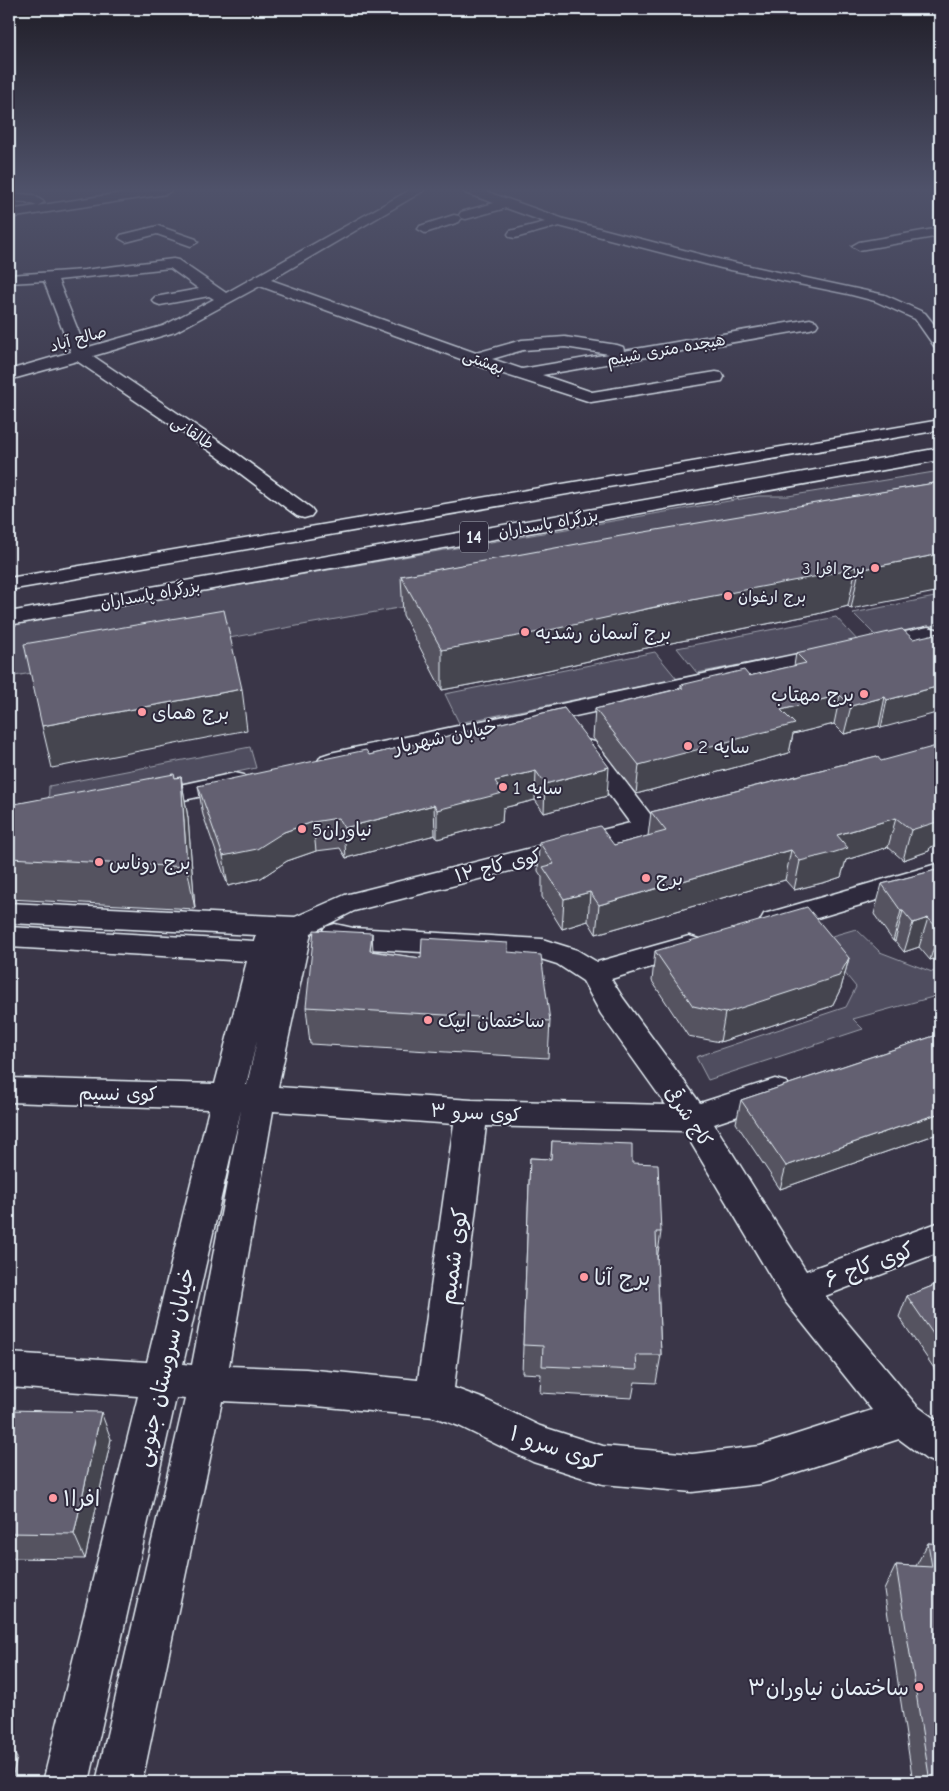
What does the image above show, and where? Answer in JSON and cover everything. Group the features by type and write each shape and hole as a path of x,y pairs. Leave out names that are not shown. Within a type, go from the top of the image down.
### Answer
{"main road":[{"path":"9,279 81,274"},
{"path":"187,274 225,300"},
{"name":"صالح آباد","path":"9,375 169,328 272,274"},
{"path":"766,274 880,298 920,316 940,343"},
{"path":"49,276 80,355"},
{"name":"بهشتی","path":"259,281 591,397 716,377"},
{"path":"160,300 211,291"},
{"name":"هیجده متری شبنم","path":"521,374 810,324"},
{"path":"476,358 522,345 565,342 641,354"},
{"name":"طالقانی","path":"80,355 223,452 304,512"},
{"name":"بزرگراه پاسداران","path":"9,584 940,425"},
{"name":"بزرگراه پاسداران","path":"9,619 940,454"},
{"name":"خیابان شهریار","path":"309,765 936,634"},
{"path":"558,712 647,828"},
{"path":"125,805 261,776"},
{"name":"کوی کاج ۱۲","path":"282,940 345,904 705,813"},
{"path":"752,927 940,872"},
{"path":"345,904 330,924 334,934 353,938"},
{"path":"9,913 282,940"},
{"path":"9,937 282,940 353,938"},
{"name":"کاج شرقی","path":"353,938 542,950 566,957 593,974 612,1006 692,1118 798,1290 903,1418 940,1446"},
{"path":"593,974 715,938"},
{"name":"خیابان سروستان جنوبی","path":"66,1782 160,1380 244,1097 282,940"},
{"name":"کوی سرو ۳","path":"244,1097 472,1113 692,1118 803,1082"},
{"name":"کوی نسیم","path":"9,1090 244,1097"},
{"name":"خیابان سروستان جنوبی","path":"120,1782 207,1383 244,1097"},
{"name":"کوی شمیم","path":"434,1399 472,1113"},
{"name":"کوی کاج ۶","path":"798,1290 940,1237"},
{"name":"کوی سرو ۱","path":"9,1370 207,1383 306,1387 434,1399 470,1412 533,1443 603,1465 692,1473 760,1465 903,1418"}],"shaded area":[{"path":"940,471 940,512 9,677 9,625 758,496 788,496"},
{"path":"940,596 940,624 876,636 853,613"},
{"path":"836,617 859,642 697,673 677,648"},
{"path":"655,652 677,679 459,723 445,694"},
{"path":"250,747 256,768 48,812 49,786"},
{"path":"856,929 880,952 932,972 940,969 940,995 853,1019 863,1029 708,1080 696,1057 846,1007 856,987 818,940"}],"building":[{"path":"940,482 940,554 859,570 856,567 550,630 442,650 401,576 621,536"},
{"path":"224,610 242,689 42,726 24,644"},
{"path":"902,629 913,639 940,634 940,686 887,700 885,697 851,706 840,695 781,710 795,724 639,765 595,709 683,688 681,685 744,670 749,676 806,663 796,653"},
{"path":"564,708 609,767 545,784 536,771 495,781 503,793 437,810 434,805 344,828 338,818 313,822 284,832 257,849 223,856 198,786 366,750 369,755"},
{"path":"940,745 940,818 935,819 937,822 911,830 896,818 837,835 848,848 832,853 800,861 791,850 599,905 590,892 564,899 543,867 554,864 539,842 600,826 614,845 666,831 651,812 877,756 881,761"},
{"path":"174,774 175,778 181,777 187,867 9,858 9,805"},
{"path":"940,869 939,930 928,918 913,923 901,911 882,884"},
{"path":"807,907 849,958 839,976 725,1013 693,1006 655,951"},
{"path":"314,930 372,933 370,951 421,958 422,938 508,943 508,952 541,955 550,1021 306,1007"},
{"path":"940,1034 940,1113 786,1166 741,1100"},
{"name":"برج آنا","path":"552,1141 632,1144 632,1163 658,1164 661,1232 656,1232 661,1355 636,1355 637,1370 542,1366 543,1346 523,1345 530,1158 551,1159"},
{"path":"940,1283 940,1344 907,1296"},
{"name":"افرا۱","path":"9,1410 101,1412 74,1534 9,1533"},
{"name":"ساختمان نیاوران۳","path":"928,1543 940,1544 940,1782 930,1782 896,1565 932,1567"}],"place":[{"name":"برج افرا 3","path":"875,568"},
{"name":"برج ارغوان","path":"728,596"},
{"name":"برج آسمان رشدیه","path":"525,632"},
{"name":"برج مهتاب","path":"864,694"},
{"name":"برج همای","path":"142,712"},
{"name":"سایه 2","path":"688,746"},
{"name":"سایه 1","path":"503,787"},
{"name":"نیاوران5","path":"302,829"},
{"name":"برج روناس","path":"99,862"},
{"name":"برج","path":"646,878"},
{"name":"ساختمان ایپک","path":"428,1020"},
{"name":"برج آنا","path":"584,1277"},
{"name":"افرا۱","path":"53,1498"},
{"name":"ساختمان نیاوران۳","path":"919,1687"}]}
